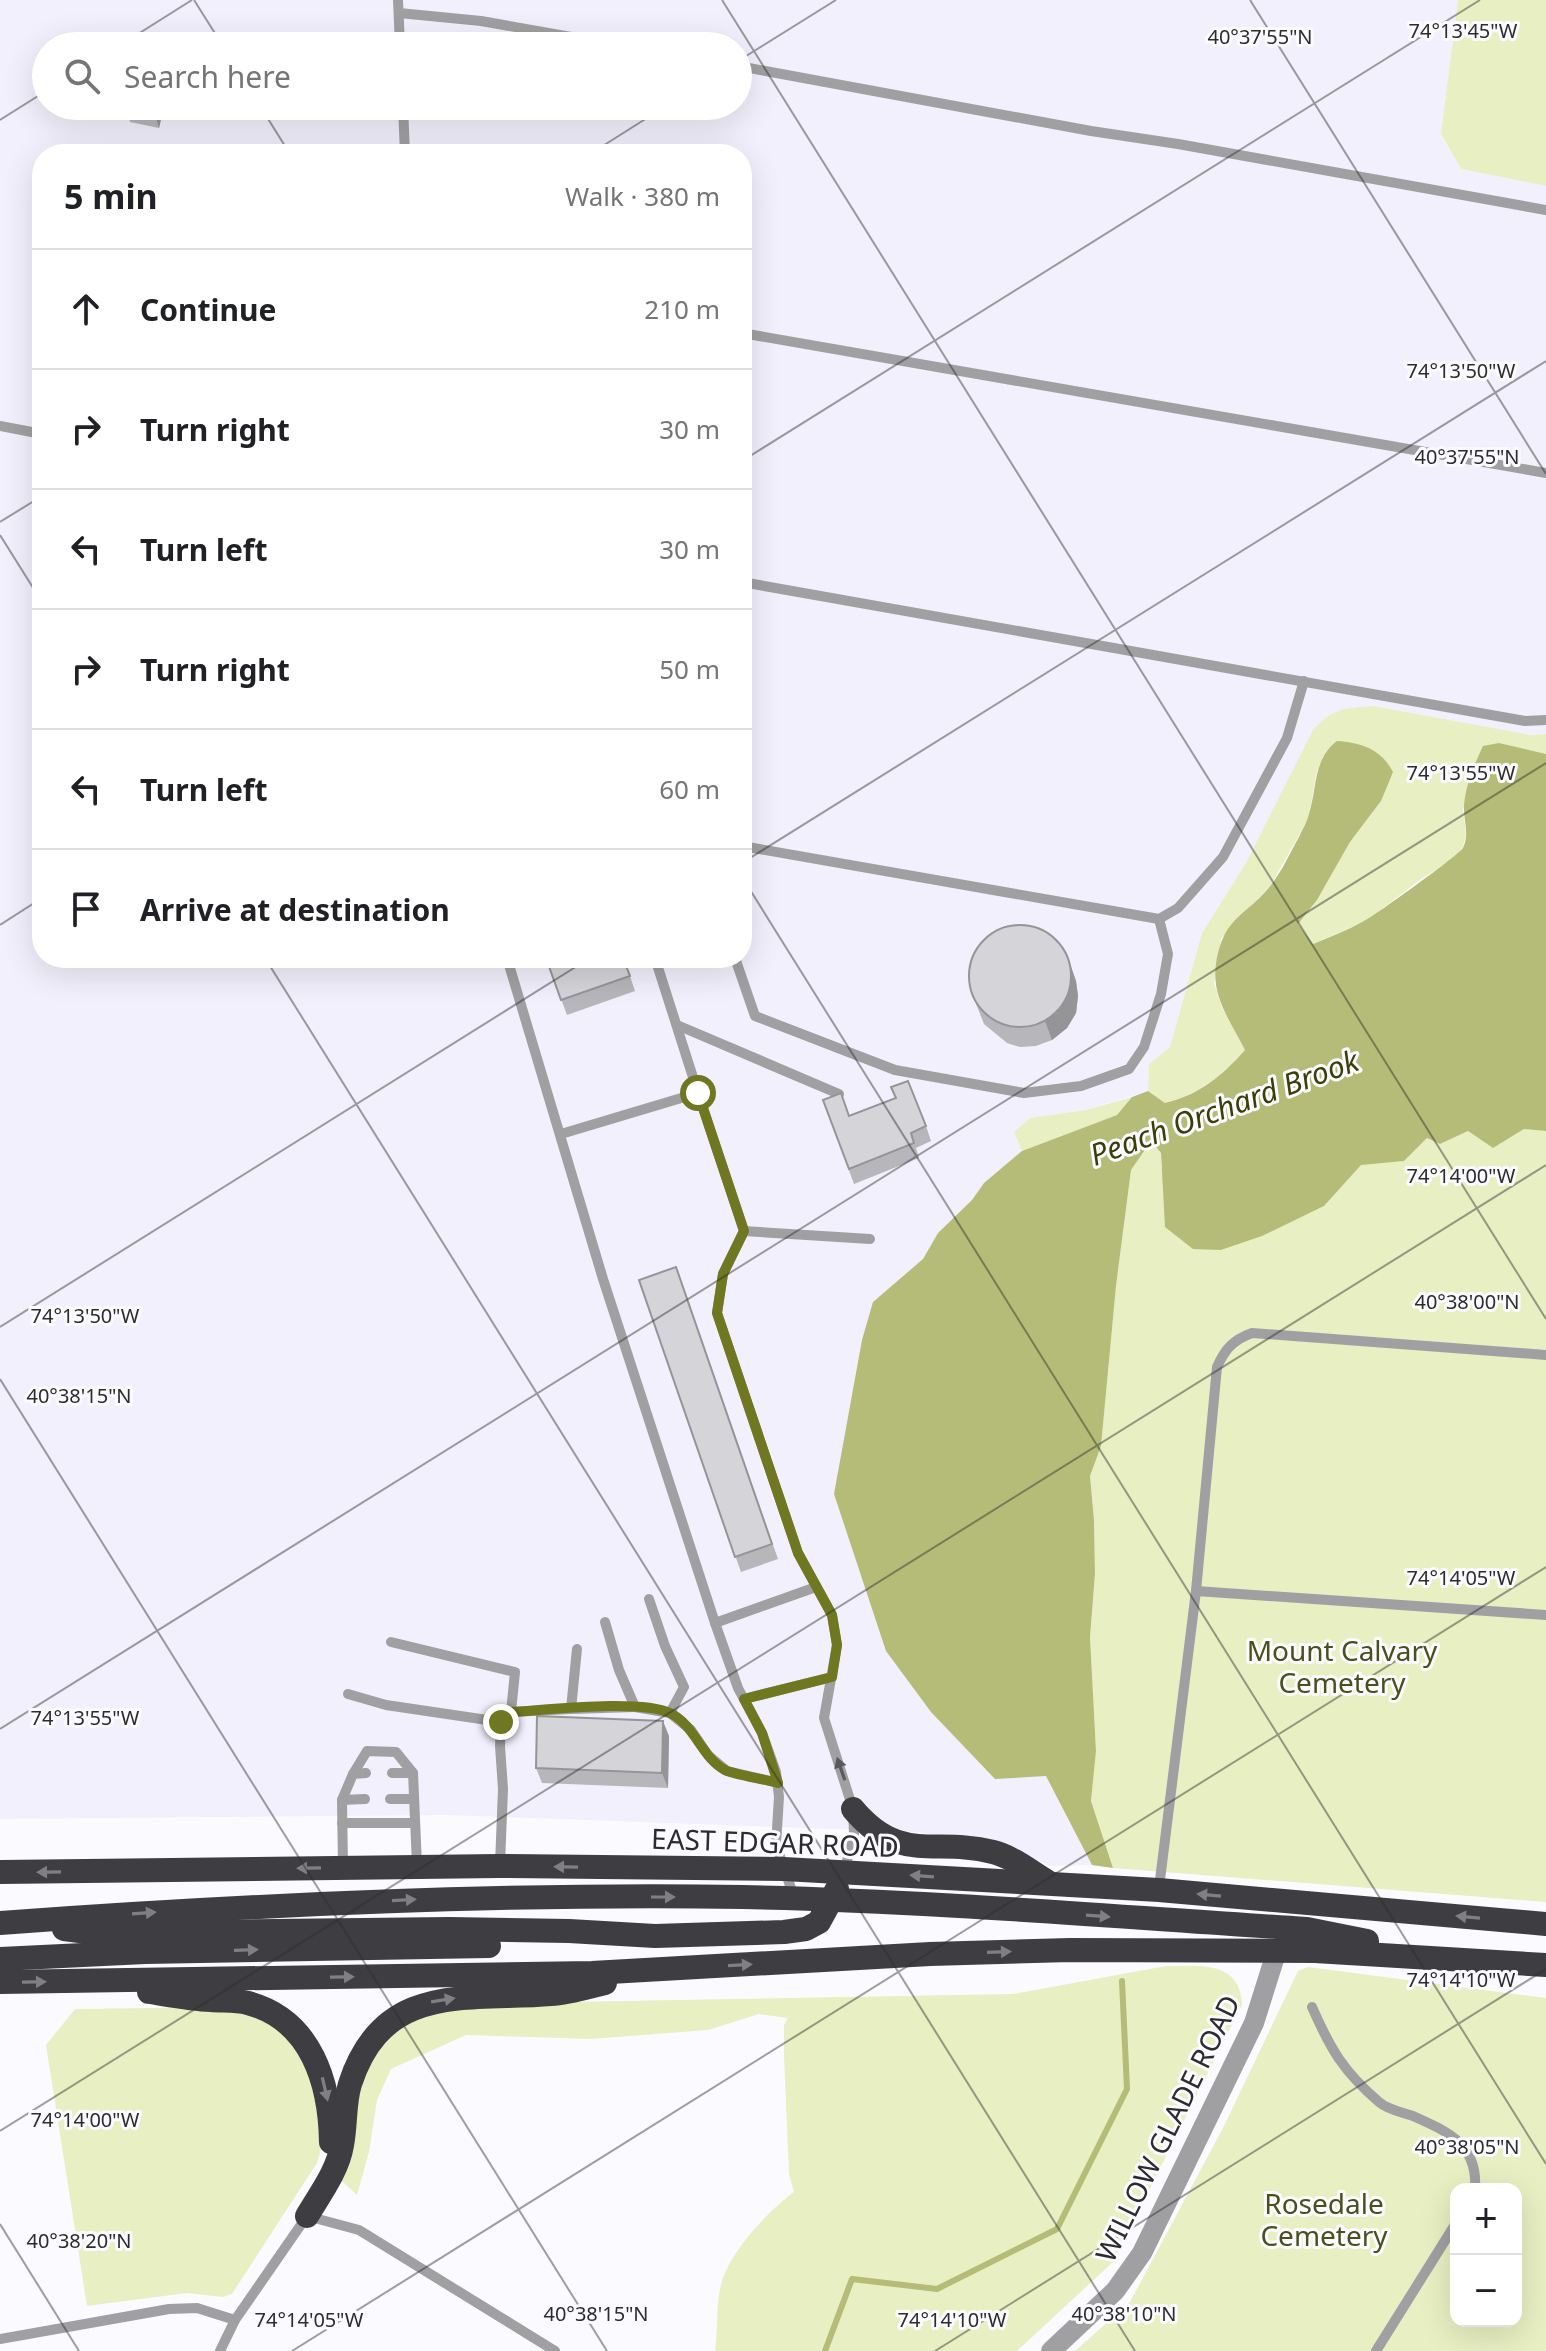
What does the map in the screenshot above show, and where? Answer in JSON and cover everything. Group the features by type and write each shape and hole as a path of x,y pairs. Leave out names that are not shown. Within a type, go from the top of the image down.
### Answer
{"highway":[{"path":"853,1809 870,1828 889,1840 909,1845 994,1852 1054,1886"},
{"name":"EAST EDGAR ROAD","path":"0,1872 499,1866 784,1869 1159,1890 1546,1924"},
{"path":"0,1959 145,1952 529,1945 795,1931 819,1922 833,1900 844,1872"},
{"path":"5,1922 438,1898 644,1896 794,1899 1307,1929 1454,1959"},
{"path":"5,1922 95,1933 449,1929 655,1936"},
{"path":"0,1982 662,1970 930,1954 1070,1950 1277,1950 1546,1965"},
{"path":"307,2216 332,2173 342,2148 350,2086 359,2063 374,2038 403,2014 437,2000 554,1994 662,1970"},
{"path":"68,1981 250,2003 271,2012 293,2028 308,2047 321,2073 331,2122 331,2149 307,2216"}],"street":[{"name":"WILLOW GLADE ROAD","path":"1051,2351 1115,2291 1142,2253 1254,2023 1277,1950"}],"lane":[{"path":"398,0 400,32"},
{"path":"399,13 481,21 543,32"},
{"path":"752,69 1546,210"},
{"path":"404,120 405,144"},
{"path":"752,335 1546,473"},
{"path":"0,426 32,432"},
{"path":"752,584 1525,721 1546,720"},
{"path":"752,848 1159,919 1178,908 1223,857 1287,738 1304,681"},
{"path":"738,968 755,1016 895,1070 1024,1093 1081,1086 1129,1069 1144,1047 1161,994 1168,954 1159,919"},
{"path":"510,968 603,1279 715,1623 744,1699 762,1733 778,1783 776,1836 794,1899"},
{"path":"658,968 744,1231 723,1274 717,1313 798,1553 832,1615 837,1645 824,1718 853,1809 854,1834 844,1872"},
{"path":"677,1025 839,1094"},
{"path":"561,1134 698,1093"},
{"path":"744,1231 870,1239"},
{"path":"1159,1890 1196,1591 1217,1367 1224,1352 1236,1339 1252,1333 1546,1355"},
{"path":"715,1623 816,1587"},
{"path":"1196,1591 1546,1615"},
{"path":"649,1599 665,1646 684,1687 670,1713"},
{"path":"605,1622 619,1670 635,1707"},
{"path":"391,1642 515,1672 511,1712 501,1722 503,1789 499,1866"},
{"path":"571,1709 577,1649"},
{"path":"744,1699 832,1677"},
{"path":"348,1694 386,1705 501,1722"},
{"path":"511,1712 635,1707 670,1713 691,1730 708,1755 727,1771 778,1783"},
{"path":"343,1868 342,1800 367,1751 396,1752 413,1773 417,1867"},
{"path":"353,1774 366,1773"},
{"path":"392,1773 413,1773"},
{"path":"342,1800 365,1799"},
{"path":"390,1799 414,1799"},
{"path":"342,1823 415,1823"},
{"path":"1312,2007 1340,2064 1383,2105 1450,2134 1463,2145 1472,2157 1475,2183"},
{"path":"220,2351 235,2320 307,2216 359,2230 555,2351"},
{"path":"1376,2351 1450,2233"},
{"path":"0,2339 169,2309 197,2308 235,2320"}],"shaded area":[{"path":"0,0 1458,0 1441,135 1461,169 1546,186 1546,734 1531,735 1373,706 1246,863 1202,933 1170,1047 1149,1064 1148,1091 1086,1110 1030,1118 1014,1132 1022,1151 984,1183 972,1200 938,1233 923,1259 873,1302 1046,1775 1092,1865 1049,1866 1001,1842 914,1832 445,1815 0,1819"}],"green space":[{"path":"1458,0 1546,0 1546,186 1461,169 1441,134"},
{"path":"1373,706 1531,735 1546,734 1546,754 1499,743 1463,809 1466,834 1463,847 1454,859 1421,879 1366,921 1313,944 1298,924 1317,900 1350,842 1381,801 1317,769 1309,816 1297,839 1270,886 1221,939 1214,983 1222,1008 1245,1050 1209,1083 1189,1095 1165,1103 1148,1091 1149,1064 1170,1047 1202,933 1246,863 1313,730 1340,710"},
{"path":"1132,1097 1117,1115 1022,1151 1014,1132 1030,1118 1086,1110"},
{"name":"Mount Calvary Cemetery","path":"1524,1129 1546,1131 1546,1902 1113,1868 1091,1801 1096,1751 1090,1637 1095,1574 1090,1476 1101,1446 1131,1170 1150,1141 1161,1153 1161,1167 1221,1250 1262,1236 1324,1206 1361,1164 1404,1161 1427,1138 1440,1144 1468,1131 1493,1148"},
{"path":"1166,1966 1204,1966 1226,1973 1240,1990 1242,2005 1113,2262 1017,2351 715,2351 720,2289 730,2262 760,2223 794,2192 789,2174 784,2055 784,2025 788,2018 759,2014 708,2030 590,2039 466,2035 391,2069 377,2100 369,2152 357,2195 333,2173 374,2038 451,2004 1013,1994"},
{"name":"Rosedale Cemetery","path":"1308,1967 1546,1998 1546,2351 1075,2351 1130,2302 1223,2128 1298,1971"},
{"path":"226,2007 260,2017 291,2040 317,2090 322,2146 317,2163 232,2294 223,2297 187,2293 87,2306 46,2045 75,2009"}],"water":[{"name":"Peach Orchard Brook","path":"1337,741 1370,749 1383,758 1393,772 1381,801 1350,842 1317,900 1298,924 1313,944 1372,916 1463,848 1466,837 1465,797 1483,746 1499,743 1546,754 1546,1131 1524,1129 1493,1148 1468,1131 1440,1144 1427,1138 1404,1161 1361,1165 1324,1206 1262,1236 1221,1250 1193,1249 1165,1227 1161,1153 1151,1141 1131,1170 1101,1446 1090,1476 1095,1574 1090,1637 1096,1751 1091,1801 1113,1868 1092,1865 1046,1776 995,1779 931,1712 886,1651 834,1494 862,1340 873,1302 923,1259 938,1233 972,1200 984,1183 1022,1151 1117,1115 1132,1097 1148,1091 1165,1103 1189,1095 1219,1076 1245,1050 1223,1009 1216,987 1220,948 1230,926 1262,896 1282,868 1308,817 1320,765 1329,748"}],"building":[{"path":"1020,925 1039,929 1056,940 1067,957 1071,976 1067,995 1056,1012 1039,1023 1020,1027 1001,1023 984,1012 973,995 969,976 973,957 984,940 1001,929"},
{"path":"550,968 627,968 630,976 561,1000"},
{"path":"908,1081 926,1126 911,1133 914,1143 849,1169 823,1100 841,1093 849,1116 896,1098 891,1087"},
{"path":"676,1267 772,1544 735,1557 639,1280"},
{"path":"537,1716 663,1721 662,1773 536,1768"}],"waterway":[{"path":"825,2351 852,2279 937,2289 1057,2229 1127,2089 1122,1981"}],"route":[{"path":"501,1722 511,1712 635,1707 670,1713 691,1730 708,1755 727,1771 778,1783 762,1733 744,1699 832,1677 837,1645 832,1615 798,1553 717,1313 723,1274 744,1231 698,1093"}]}
